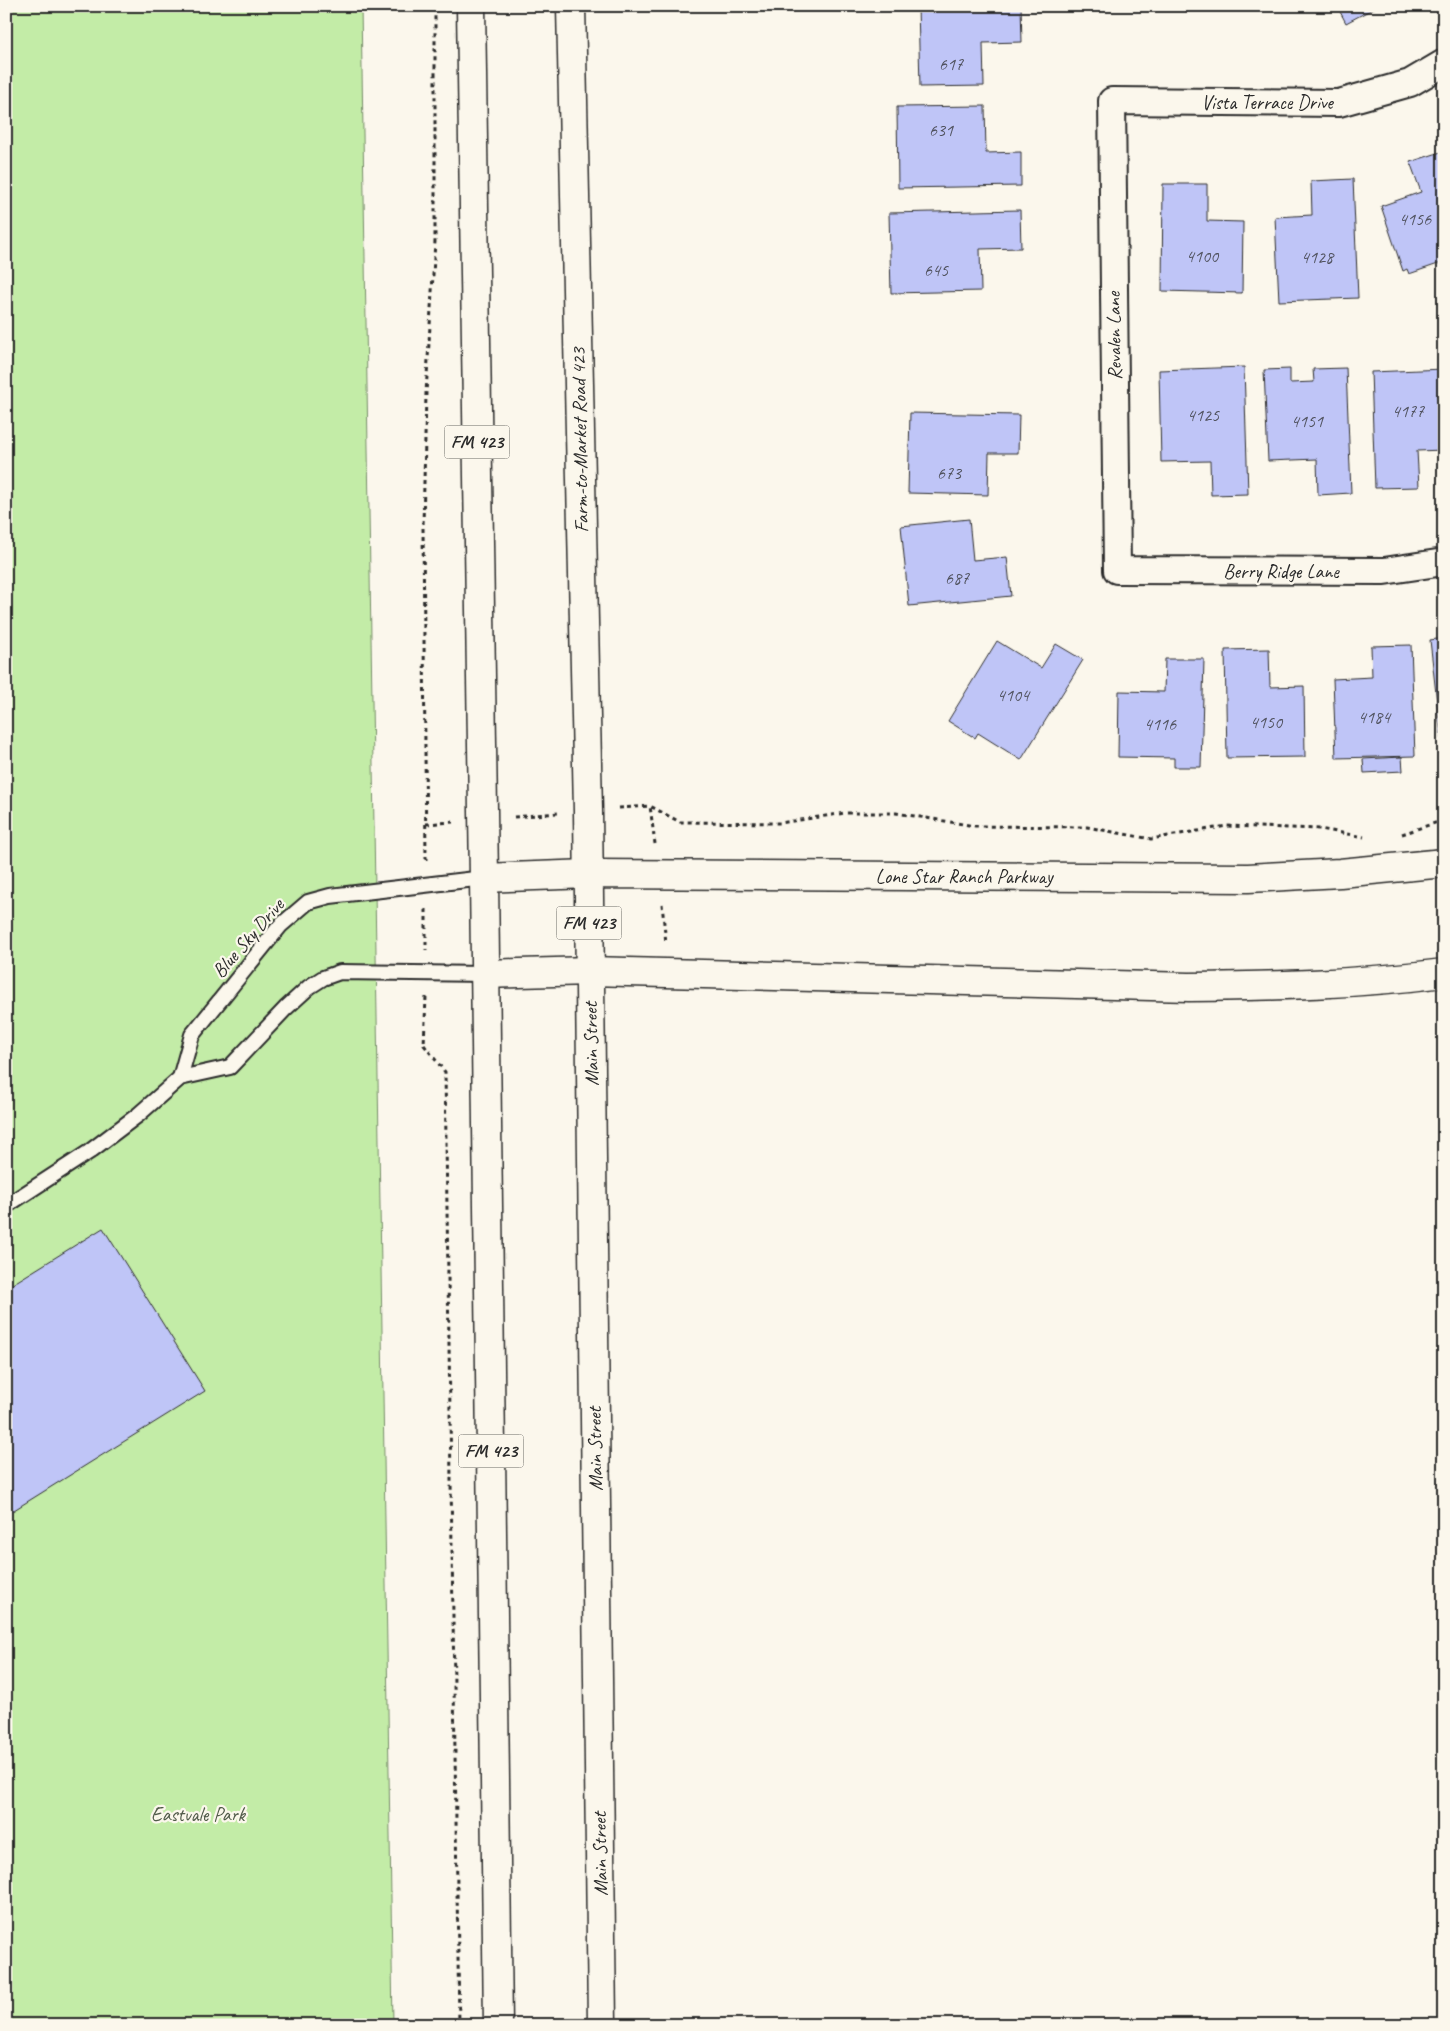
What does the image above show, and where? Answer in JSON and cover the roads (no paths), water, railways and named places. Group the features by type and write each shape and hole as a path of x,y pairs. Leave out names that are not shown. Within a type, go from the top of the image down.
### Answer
{"main road":[{"name":"FM 423","path":"471,6 498,2025"},
{"name":"Farm-to-Market Road 423","path":"571,6 589,874"},
{"name":"Lone Star Ranch Parkway","path":"484,878 589,874 658,874 1248,878 1340,873 1444,863"},
{"name":"Main Street","path":"589,874 602,2025"},
{"path":"485,974 590,971 1189,987 1352,982 1444,973"}],"street":[{"name":"Vista Terrace Drive","path":"1112,101 1339,102 1410,83 1444,63"},
{"name":"Revalen Lane","path":"1112,101 1116,570"},
{"name":"Berry Ridge Lane","path":"1116,570 1384,571 1444,562"}],"lane":[{"name":"Blue Sky Drive","path":"180,1078 192,1034 280,926 308,902 330,896 484,878"},
{"path":"6,1206 89,1152 138,1115 180,1078 230,1067 286,1008 309,986 323,978 340,972 485,974"}],"park label":[{"name":"Eastvale Park","path":"198,1814"}]}
